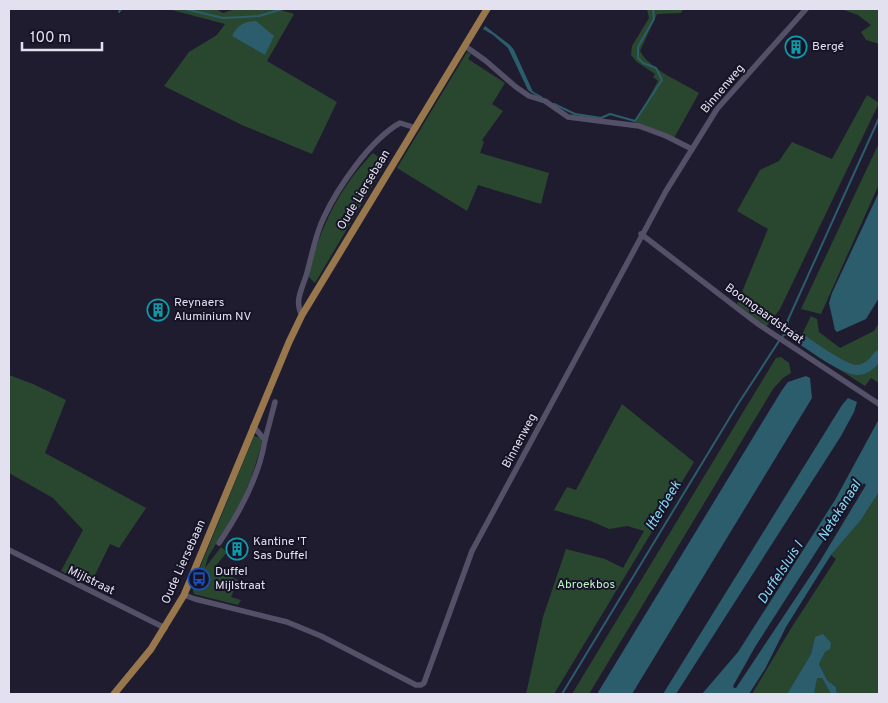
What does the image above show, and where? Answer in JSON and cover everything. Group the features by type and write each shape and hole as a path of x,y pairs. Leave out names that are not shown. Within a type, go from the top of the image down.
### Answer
{"main road":[{"name":"Oude Liersebaan","path":"114,694 136,669 165,628 184,595 288,342 302,315 488,9"}],"street":[{"name":"Binnenweg","path":"184,595 287,622 320,636 416,685 424,683 472,551 641,234 717,109 806,9"},
{"path":"465,46 529,96 545,101 568,117 639,126 666,136 692,149"},
{"name":"Oude Liersebaan","path":"302,315 298,303 312,252 323,218 339,190 355,167 392,128 400,123 416,128"},
{"name":"Boomgaardstraat","path":"641,234 769,332 879,404"},
{"name":"Oude Liersebaan","path":"219,543 240,509 255,476 274,402"},
{"path":"253,426 265,440"},
{"name":"Mijlstraat","path":"9,550 165,628"}],"green space":[{"path":"258,8 294,14 267,61 337,102 312,154 242,125 164,86 189,52 217,35 225,24 168,9 216,9 223,13 231,10"},
{"path":"647,9 683,9 681,13 657,14 640,51 650,64 699,93 674,138 635,123 658,81 653,77 655,74 637,62 631,55 632,46 649,18"},
{"path":"841,9 879,9 879,44 866,40 861,32 871,25 858,15"},
{"path":"467,52 471,54 468,59 505,83 492,104 503,111 482,140 484,142 480,153 549,173 541,204 478,185 467,211 397,168"},
{"path":"867,95 879,103 780,309 766,327 737,304 768,229 737,211 760,170 779,161 792,142 832,159"},
{"path":"879,143 879,184 821,314 801,309"},
{"path":"373,153 386,163 315,283 308,276 325,225 340,195"},
{"path":"811,316 817,319 819,332 840,348 874,331 879,323 879,383 871,378 865,386 798,343"},
{"path":"781,357 789,363 791,373 783,378 773,389 589,694 572,694 776,358"},
{"path":"9,375 66,400 45,453 146,508 119,548 110,544 90,585 61,571 83,530 53,498 9,473"},
{"name":"Abroekbos","path":"622,404 694,462 554,694 526,694 543,617 566,549 605,559 623,568 644,531 627,526 609,529 591,521 554,510 567,487 576,490"},
{"path":"254,436 261,438 262,443 251,479 238,508 208,557 205,568 221,547 227,552 214,568 238,580 231,597 241,600 238,605 194,594 192,587"},
{"path":"879,492 879,694 837,694 836,687 827,680 819,664 825,652 815,637 811,654 787,694 752,694 790,630 836,559 831,555 861,520"},
{"path":"816,678 822,678 831,694 814,694"}],"water":[{"path":"256,21 274,36 265,55 232,36 242,24"},
{"path":"485,26 514,50 532,93 528,90 508,48 483,29"},
{"path":"879,192 879,298 866,319 837,332 829,303 832,293"},
{"path":"806,376 810,378 812,398 632,694 597,694 782,390 788,382"},
{"path":"848,398 857,402 854,412 841,436 676,694 663,694 842,405"},
{"name":"Netekanaal","path":"879,419 879,492 861,520 831,555 786,627 765,669 749,694 702,694 738,652 835,500","holes":["864,483 866,485 819,563 736,688 734,688 733,686 755,647 832,527"]},
{"path":"823,634 831,643 830,649 825,652 819,664 827,680 836,687 837,694 831,694 822,678 817,678 814,694 787,694 811,654 815,637"}],"waterway":[{"path":"185,9 223,18 259,16 283,9"},
{"path":"554,104 575,114 601,118 610,114 635,121 662,80 656,68 643,63 638,58 638,47 654,19 653,9"},
{"path":"532,92 541,97"},
{"path":"782,337 787,331 788,320 879,118"},
{"name":"Itterbeek","path":"787,331 792,334"},
{"path":"801,339 829,358 851,369 861,370 872,363 879,355"},
{"name":"Itterbeek","path":"562,694 738,404 779,341"}],"place":[{"name":"Bergé","path":"796,47"},
{"name":"Reynaers Aluminium NV","path":"158,310"},
{"name":"Kantine 'T Sas Duffel","path":"237,549"},
{"name":"Duffel Mijlstraat","path":"199,579"}],"water label":[{"name":"Duffelsluis I","path":"781,573"}]}
